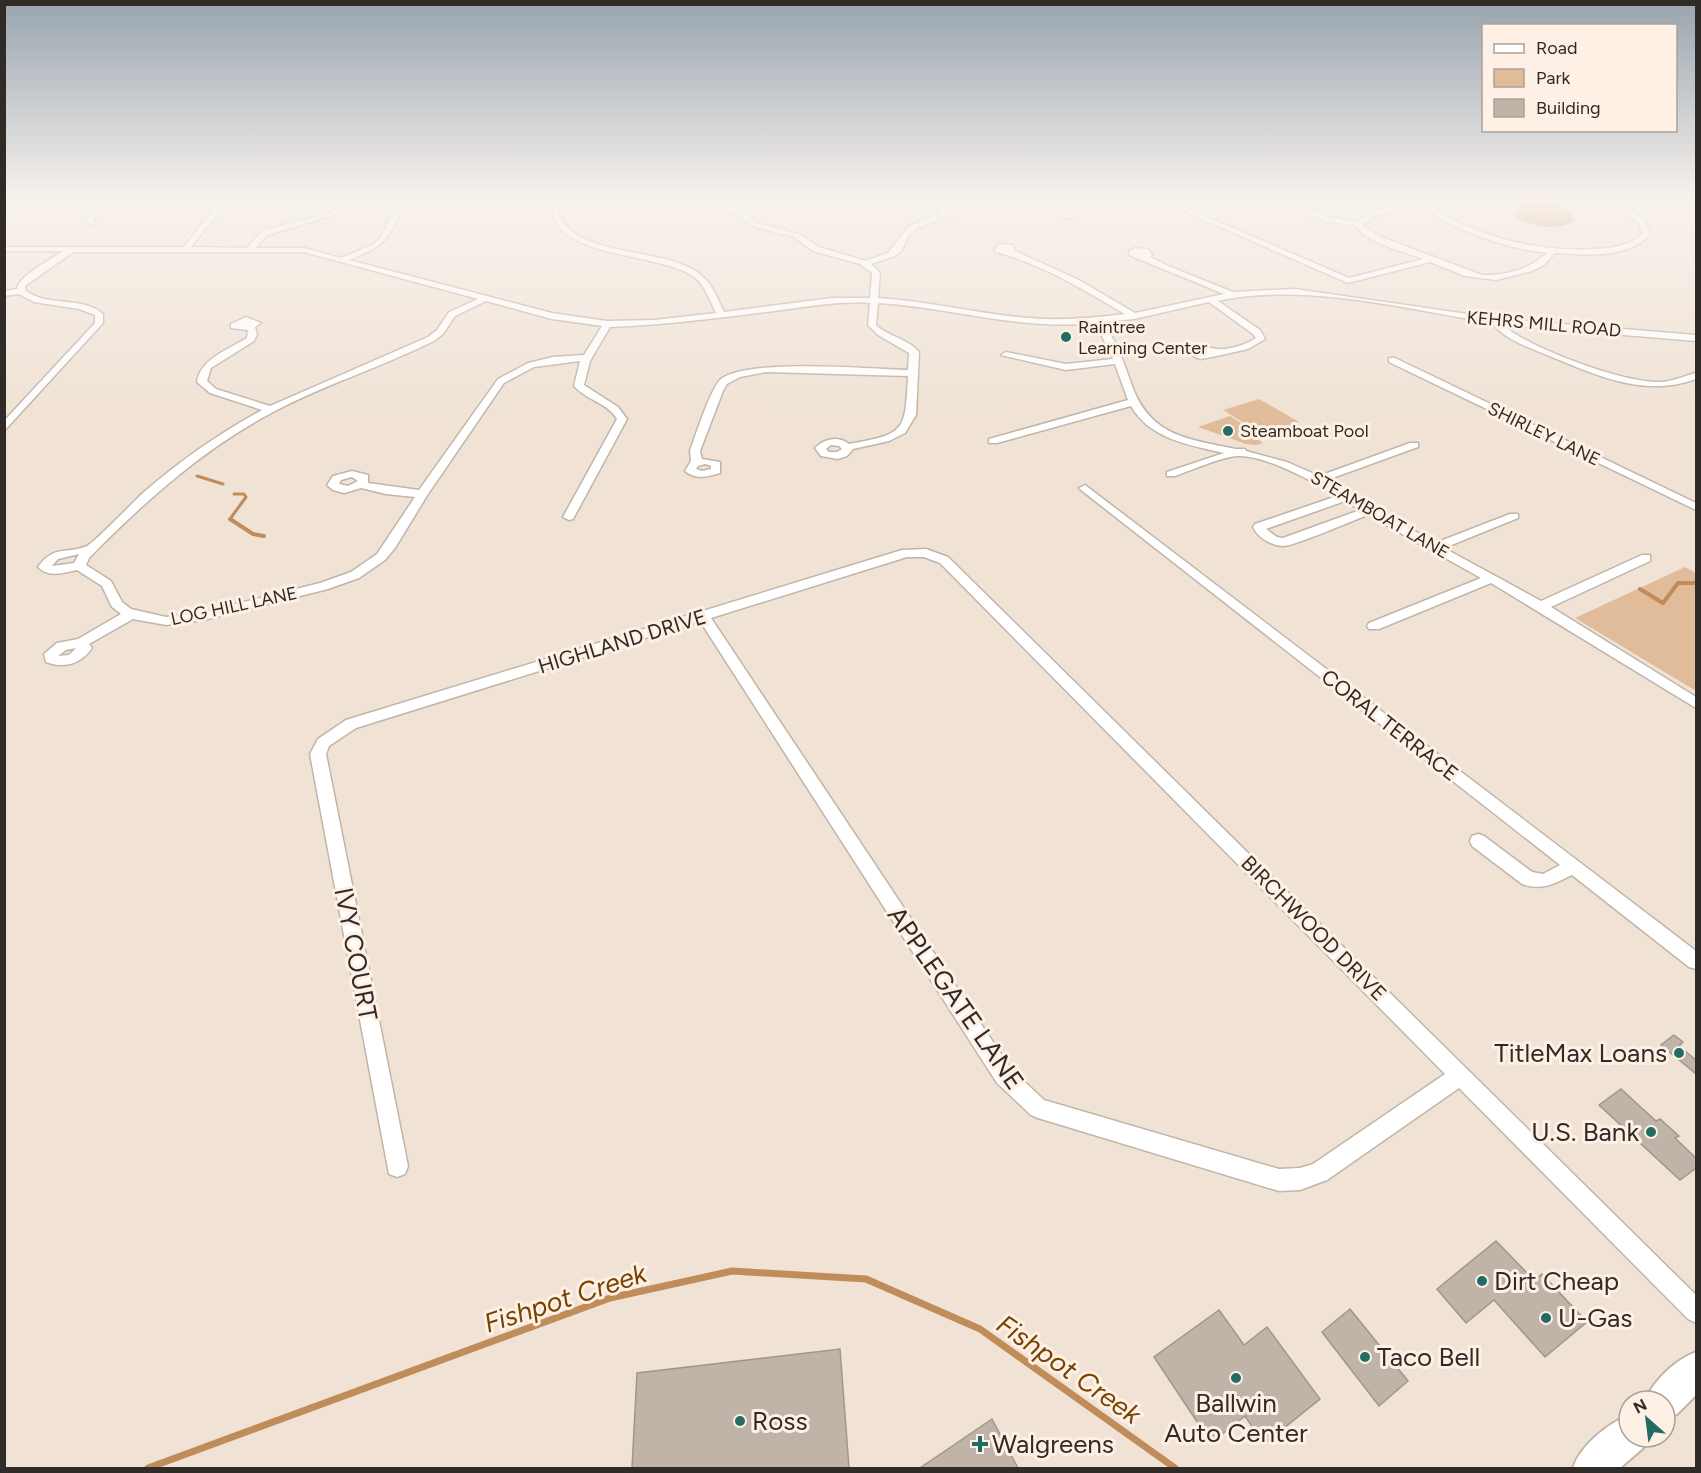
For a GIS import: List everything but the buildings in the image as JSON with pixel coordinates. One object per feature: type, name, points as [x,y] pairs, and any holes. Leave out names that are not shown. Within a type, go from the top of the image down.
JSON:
[{"type":"highway","points":[[1676,1389],[1696,1370]]},
{"type":"highway","points":[[1592,1468],[1617,1445]]},
{"type":"street","points":[[21,291],[21,285],[42,269]]},
{"type":"street","name":"KEHRS MILL ROAD","points":[[379,269],[552,316],[608,324],[654,323],[832,301],[873,300],[917,303],[1028,321],[1096,321],[1232,295],[1295,291],[1495,321],[1696,338]]},
{"type":"street","points":[[685,269],[698,275],[721,315]]},
{"type":"street","points":[[848,447],[886,439],[905,428],[911,415],[912,350],[878,332],[872,325],[876,273],[870,269]]},
{"type":"street","points":[[1048,269],[1134,315]]},
{"type":"street","points":[[1166,269],[1212,285],[1232,295]]},
{"type":"street","points":[[1320,269],[1348,281],[1396,269]]},
{"type":"street","points":[[1453,269],[1470,275],[1495,278],[1529,269]]},
{"type":"street","points":[[1470,275],[1470,278],[1486,284],[1496,281],[1495,278]]},
{"type":"street","points":[[1344,297],[1348,281]]},
{"type":"street","points":[[4,294],[21,291],[27,296],[38,299],[88,306],[99,314],[99,323],[4,428]]},
{"type":"street","points":[[92,548],[54,556],[44,567],[53,571],[79,566],[92,548],[167,477],[211,445],[270,409],[424,343],[440,332],[454,313],[486,298]]},
{"type":"street","points":[[1210,299],[1257,332],[1261,339],[1257,343],[1212,352]]},
{"type":"street","name":"STEAMBOAT LANE","points":[[1096,321],[1110,337],[1133,402],[1144,418],[1166,432],[1293,467],[1368,511],[1492,578],[1696,703]]},
{"type":"street","points":[[1495,321],[1507,334],[1607,376],[1640,383],[1666,384],[1683,382],[1696,376]]},
{"type":"street","points":[[569,517],[622,419],[614,408],[585,393],[579,386],[579,379],[587,358],[608,324]]},
{"type":"street","points":[[251,327],[253,334],[251,339],[208,366],[203,373],[202,382],[213,391],[270,409]]},
{"type":"street","points":[[1006,355],[1065,367],[1120,361]]},
{"type":"street","name":"LOG HILL LANE","points":[[131,614],[166,621],[183,620],[324,586],[355,575],[381,557],[391,545],[422,494],[501,381],[509,374],[547,361],[587,358]]},
{"type":"street","name":"SHIRLEY LANE","points":[[1392,360],[1696,507]]},
{"type":"street","points":[[697,462],[695,451],[718,391],[723,382],[737,375],[766,369],[913,373]]},
{"type":"street","points":[[993,441],[1133,402]]},
{"type":"street","points":[[4,408],[24,406]]},
{"type":"street","points":[[1317,480],[1414,445]]},
{"type":"street","points":[[1171,474],[1241,452]]},
{"type":"street","points":[[360,485],[386,491],[422,494]]},
{"type":"street","name":"CORAL TERRACE","points":[[1085,488],[1696,961]]},
{"type":"street","points":[[1345,497],[1259,527],[1260,530],[1273,540],[1284,542],[1368,511]]},
{"type":"street","points":[[1435,547],[1514,516]]},
{"type":"street","name":"HIGHLAND DRIVE","points":[[324,742],[351,724],[906,553],[926,553]]},
{"type":"street","name":"BIRCHWOOD DRIVE","points":[[926,553],[944,560],[1696,1311]]},
{"type":"street","points":[[1540,607],[1646,558]]},
{"type":"street","points":[[79,566],[107,584],[117,604],[131,614],[81,644]]},
{"type":"street","points":[[1374,626],[1492,578]]},
{"type":"street","name":"APPLEGATE LANE","points":[[702,616],[1004,1076],[1038,1108],[1279,1180],[1300,1179],[1319,1172],[1461,1075]]},
{"type":"street","name":"IVY COURT","points":[[324,742],[318,754],[397,1166]]},
{"type":"street","points":[[1478,841],[1528,879],[1545,881],[1574,866]]},
{"type":"green space","points":[[1259,399],[1299,422],[1262,434],[1223,410]]},
{"type":"green space","name":"Steamboat Pool","points":[[1230,416],[1243,424],[1239,426],[1263,443],[1246,444],[1198,427]]},
{"type":"green space","points":[[1685,567],[1696,573],[1696,691],[1575,618]]},
{"type":"waterway","points":[[197,476],[223,484]]},
{"type":"waterway","points":[[230,519],[246,497],[244,494],[234,494]]},
{"type":"waterway","points":[[230,519],[253,534],[264,536]]},
{"type":"waterway","points":[[1640,589],[1663,603],[1678,583],[1696,583]]},
{"type":"waterway","name":"Fishpot Creek","points":[[148,1468],[610,1298],[732,1271],[866,1279],[980,1329],[1175,1468]]},
{"type":"place","name":"Raintree Learning Center","points":[[1066,337]]},
{"type":"place","name":"Steamboat Pool","points":[[1228,431]]},
{"type":"place","name":"TitleMax Loans","points":[[1679,1053]]},
{"type":"place","name":"U.S. Bank","points":[[1651,1132]]},
{"type":"place","name":"Dirt Cheap","points":[[1482,1281]]},
{"type":"place","name":"U-Gas","points":[[1546,1318]]},
{"type":"place","name":"Taco Bell","points":[[1365,1357]]},
{"type":"place","name":"Ballwin Auto Center","points":[[1236,1378]]},
{"type":"place","name":"Ross","points":[[740,1421]]},
{"type":"place","name":"Walgreens","points":[[980,1444]]}]
